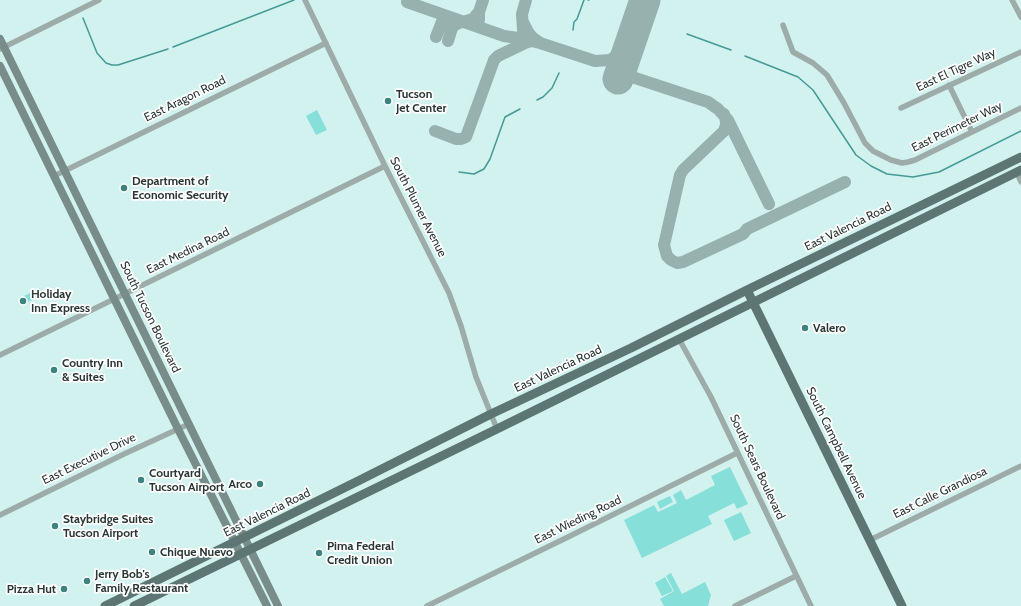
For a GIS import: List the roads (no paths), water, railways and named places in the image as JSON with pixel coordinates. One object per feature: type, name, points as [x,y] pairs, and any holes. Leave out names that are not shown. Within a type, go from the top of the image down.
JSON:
[{"type":"main road","name":"South Tucson Boulevard","points":[[0,39],[2,48],[125,293],[278,606]]},
{"type":"main road","name":"South Tucson Boulevard","points":[[0,66],[178,430],[267,606]]},
{"type":"main road","name":"East Valencia Road","points":[[108,605],[491,414],[631,348],[870,229],[1021,157]]},
{"type":"main road","name":"East Valencia Road","points":[[134,606],[1019,172]]},
{"type":"main road","points":[[870,229],[876,242]]},
{"type":"main road","name":"South Campbell Avenue","points":[[747,290],[902,606]]},
{"type":"main road","points":[[358,481],[364,494]]},
{"type":"street","points":[[2,48],[99,0]]},
{"type":"street","name":"South Plumer Avenue","points":[[305,0],[449,294],[461,326],[476,378],[497,429]]},
{"type":"street","points":[[1012,0],[1021,17]]},
{"type":"street","name":"East Perimeter Way","points":[[783,24],[792,52],[813,63],[826,75],[844,103],[865,143],[880,156],[891,160],[902,163],[908,162],[1021,108]]},
{"type":"street","name":"East Aragon Road","points":[[54,176],[326,43]]},
{"type":"street","name":"East El Tigre Way","points":[[901,108],[1021,52]]},
{"type":"street","points":[[949,85],[972,132]]},
{"type":"street","name":"East Medina Road","points":[[0,355],[385,166]]},
{"type":"street","points":[[1019,172],[1021,182]]},
{"type":"street","name":"South Sears Boulevard","points":[[679,338],[711,397],[811,606]]},
{"type":"street","name":"East Executive Drive","points":[[0,515],[189,424]]},
{"type":"street","name":"East Wieding Road","points":[[428,606],[737,452]]},
{"type":"street","name":"East Calle Grandiosa","points":[[870,540],[1021,466]]},
{"type":"street","points":[[735,606],[796,576]]},
{"type":"waterway","points":[[173,47],[294,0]]},
{"type":"waterway","points":[[573,30],[574,22],[577,19],[584,0]]},
{"type":"waterway","points":[[83,18],[97,53],[106,63],[118,65],[168,49]]},
{"type":"waterway","points":[[687,34],[731,50]]},
{"type":"waterway","points":[[745,56],[798,77],[813,90],[856,155],[871,166],[887,174],[913,177],[939,172],[1021,131]]},
{"type":"waterway","points":[[537,100],[543,97],[552,88],[559,73]]},
{"type":"waterway","points":[[459,172],[474,174],[484,169],[490,159],[505,117],[520,109]]},
{"type":"place","name":"Tucson Jet Center","points":[[388,101]]},
{"type":"place","name":"Department of Economic Security","points":[[124,188]]},
{"type":"place","name":"Holiday Inn Express","points":[[23,301]]},
{"type":"place","name":"Valero","points":[[805,328]]},
{"type":"place","name":"Country Inn & Suites","points":[[54,370]]},
{"type":"place","name":"Courtyard Tucson Airport","points":[[141,480]]},
{"type":"place","name":"Arco","points":[[260,484]]},
{"type":"place","name":"Staybridge Suites Tucson Airport","points":[[55,526]]},
{"type":"place","name":"Chique Nuevo","points":[[152,552]]},
{"type":"place","name":"Pima Federal Credit Union","points":[[319,553]]},
{"type":"place","name":"Jerry Bob's Family Restaurant","points":[[87,581]]},
{"type":"place","name":"Pizza Hut","points":[[64,589]]}]
